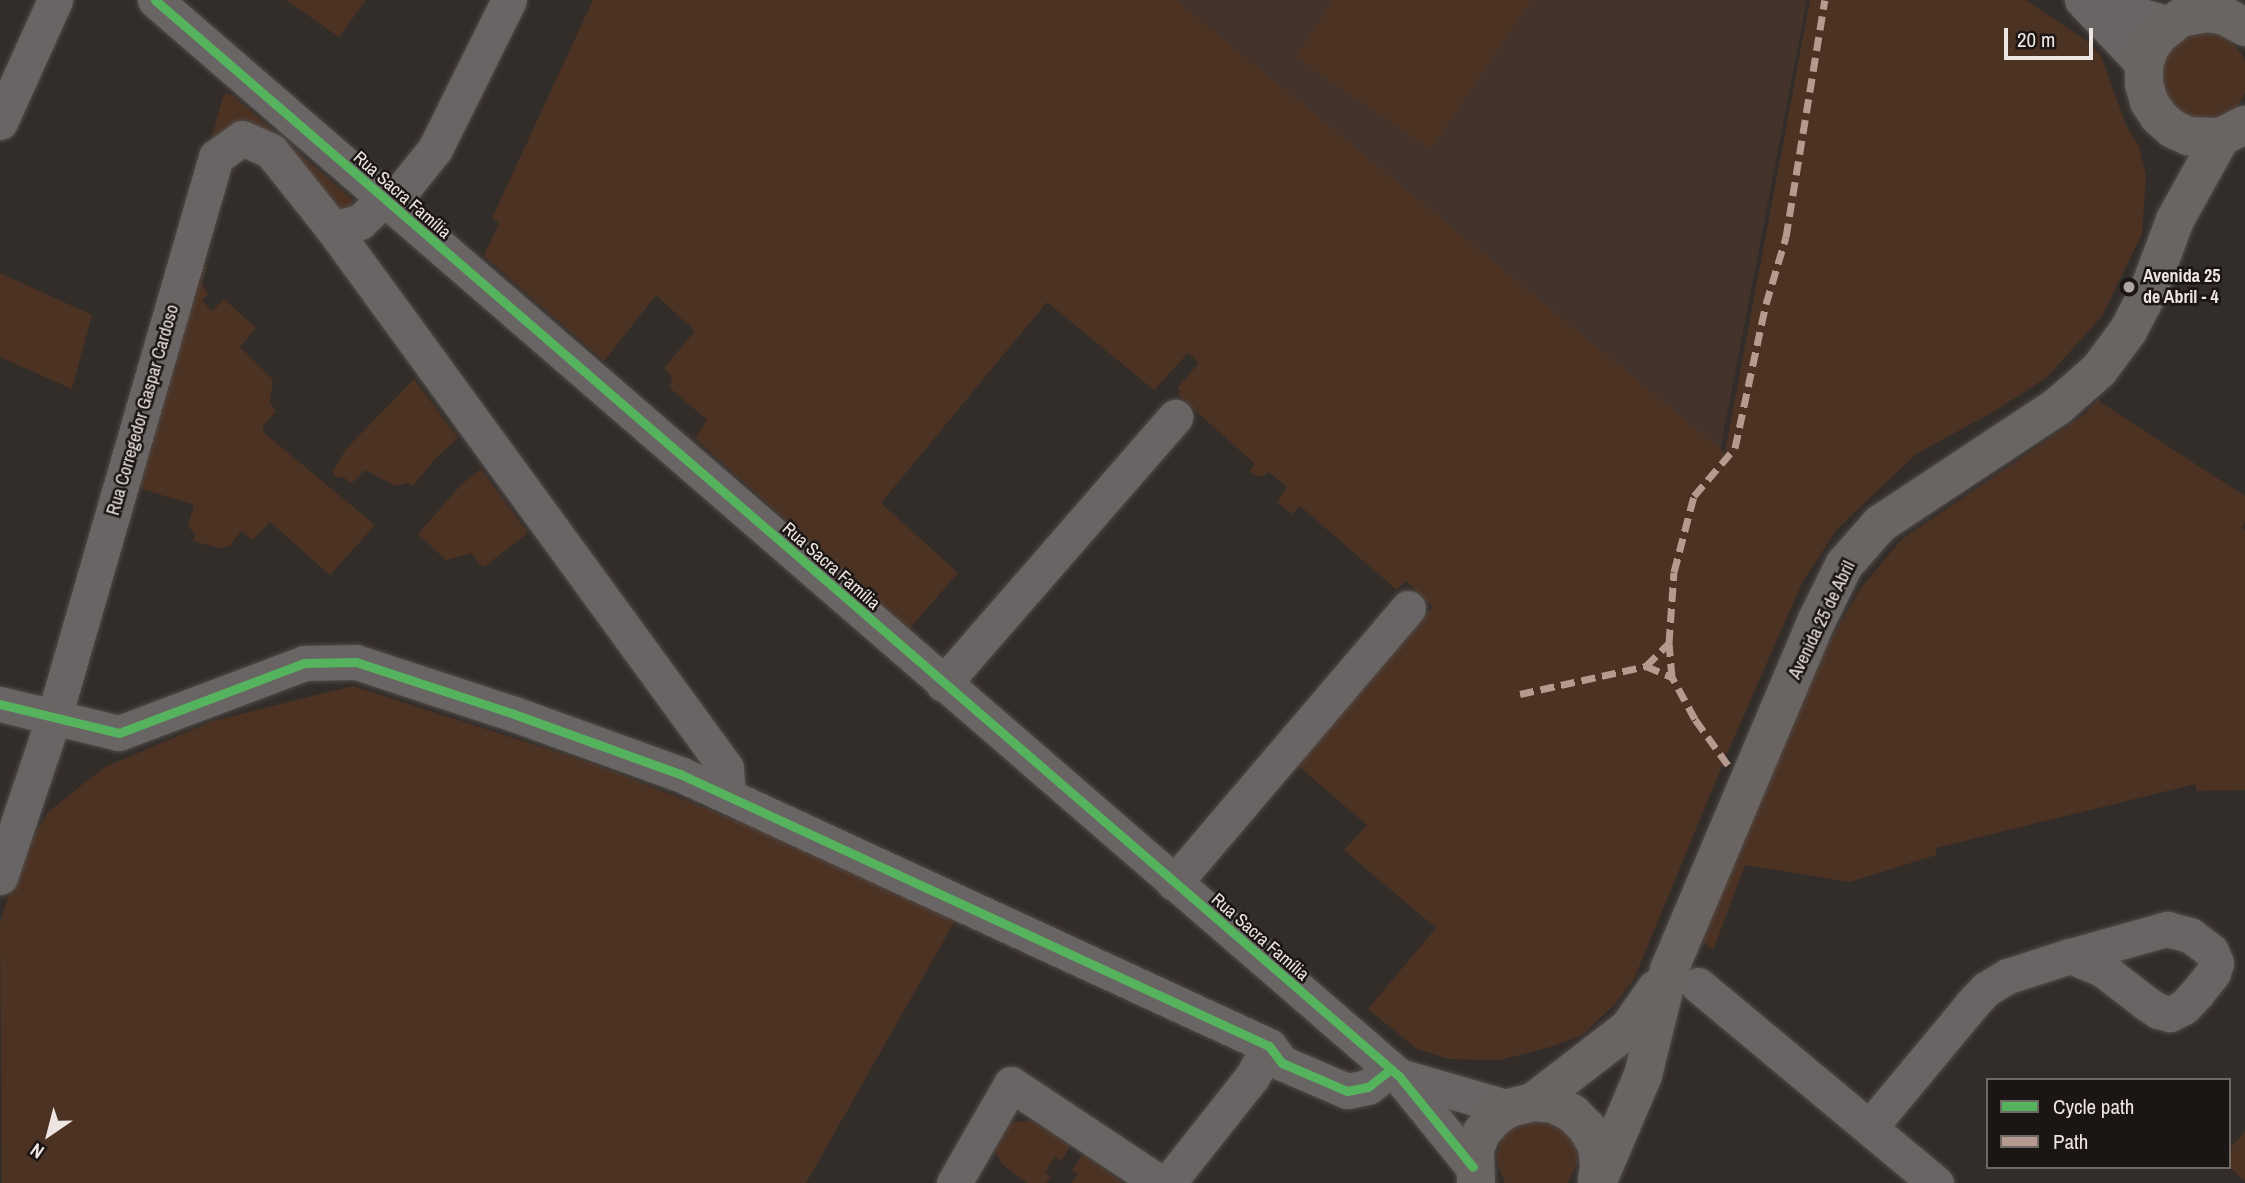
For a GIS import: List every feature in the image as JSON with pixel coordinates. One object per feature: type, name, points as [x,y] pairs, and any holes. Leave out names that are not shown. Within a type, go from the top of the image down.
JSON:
[{"type":"main road","points":[[2173,129],[2159,117],[2149,102],[2144,83],[2144,65],[2149,49],[2188,13],[2241,17]]},
{"type":"main road","name":"Avenida 25 de Abril","points":[[2175,220],[2173,129],[2196,138],[2238,130]]},
{"type":"main road","name":"Avenida 25 de Abril","points":[[1597,1183],[1684,978],[1816,622],[1844,565],[1880,524],[2058,406],[2099,370],[2129,331],[2147,295],[2175,220],[2238,130]]},
{"type":"main road","name":"Avenida 25 de Abril","points":[[1475,1175],[1475,1149],[1482,1132],[1494,1118],[1521,1105],[1629,1028],[1684,978]]},
{"type":"main road","name":"Avenida 25 de Abril","points":[[1521,1105],[1554,1104],[1572,1114],[1587,1128],[1597,1146],[1597,1183]]},
{"type":"street","points":[[0,122],[55,0]]},
{"type":"street","name":"Rua Sacra Família","points":[[155,0],[1394,1073],[1475,1175]]},
{"type":"street","points":[[509,0],[435,149],[387,202],[360,222],[332,229],[726,768],[728,796]]},
{"type":"street","points":[[2083,0],[2188,13]]},
{"type":"street","points":[[2083,0],[2144,65]]},
{"type":"street","name":"Rua Corregedor Gaspar Cardoso","points":[[0,877],[54,717],[216,157],[242,138],[271,151],[332,229]]},
{"type":"street","points":[[943,684],[1175,417]]},
{"type":"street","points":[[1174,883],[1408,608]]},
{"type":"street","points":[[0,704],[119,733],[304,663],[356,662],[514,714],[680,774],[1269,1046],[1282,1063],[1347,1091],[1368,1087],[1394,1073]]},
{"type":"street","points":[[1870,1127],[1986,989],[2008,976],[2070,956]]},
{"type":"street","points":[[1684,978],[1936,1183]]},
{"type":"street","points":[[1269,1046],[1284,1044],[1328,1062],[1339,1058],[1355,1039]]},
{"type":"street","points":[[1168,1183],[1252,1077],[1269,1046]]},
{"type":"street","name":"Rua Sacra Família","points":[[1394,1073],[1521,1105]]},
{"type":"street","points":[[965,1179],[1011,1084],[1160,1183]]},
{"type":"shaded area","points":[[286,0],[366,0],[339,37]]},
{"type":"shaded area","points":[[593,0],[1176,0],[1725,453],[1810,0],[2026,0],[2088,42],[2101,56],[2126,125],[2139,146],[2146,176],[2142,234],[2102,316],[2047,377],[1995,411],[1916,454],[1836,530],[1802,583],[1729,749],[1634,979],[1614,1005],[1581,1036],[1550,1047],[1500,1060],[1449,1059],[1417,1049],[1368,1009],[1436,928],[1344,850],[1367,825],[1296,764],[1433,607],[1406,581],[1397,590],[1300,506],[1292,514],[1277,502],[1287,487],[1269,472],[1262,477],[1249,472],[1255,464],[1178,395],[1181,391],[1177,388],[1199,363],[1188,353],[1154,390],[1047,302],[881,503],[958,573],[908,630],[695,438],[707,420],[670,388],[672,377],[664,368],[695,331],[656,295],[604,361],[484,256],[499,223],[492,218]]},
{"type":"shaded area","points":[[1176,0],[1807,0],[1720,451]]},
{"type":"shaded area","points":[[1334,0],[1532,0],[1430,149],[1296,57]]},
{"type":"shaded area","points":[[2204,33],[2221,36],[2235,46],[2245,60],[2245,94],[2235,108],[2221,118],[2204,121],[2187,118],[2173,108],[2163,94],[2160,77],[2163,60],[2173,46],[2187,36]]},
{"type":"shaded area","points":[[224,93],[232,95],[353,200],[347,216],[315,189],[211,140]]},
{"type":"shaded area","points":[[207,266],[201,283],[208,294],[202,301],[212,311],[224,299],[256,328],[240,347],[273,380],[270,402],[276,411],[263,427],[263,432],[375,525],[330,575],[270,522],[253,540],[241,531],[230,546],[219,548],[194,541],[195,534],[188,526],[194,505],[136,487],[196,270]]},
{"type":"shaded area","points":[[0,273],[92,315],[72,389],[0,357]]},
{"type":"shaded area","points":[[414,379],[458,438],[435,459],[413,486],[407,483],[396,486],[365,470],[352,483],[343,477],[336,478],[333,471],[346,449]]},
{"type":"shaded area","points":[[2097,400],[2245,496],[2245,522],[2242,528],[2245,530],[2245,790],[2197,791],[2195,784],[1936,848],[1936,855],[1850,882],[1745,865],[1713,950],[1702,942],[1807,681],[1860,589],[1901,540],[2085,414]]},
{"type":"shaded area","points":[[481,469],[528,533],[485,566],[481,566],[472,553],[446,560],[418,534],[460,486]]},
{"type":"shaded area","points":[[353,686],[594,764],[823,855],[956,919],[806,1183],[2,1183],[0,923],[20,859],[48,812],[105,767],[213,721]]},
{"type":"shaded area","points":[[1549,1119],[1570,1134],[1576,1147],[1578,1161],[1568,1183],[1505,1183],[1496,1159],[1503,1134],[1512,1125]]},
{"type":"shaded area","points":[[1035,1122],[1071,1145],[1061,1161],[1055,1157],[1045,1172],[1051,1176],[1046,1183],[1027,1183],[1002,1164],[995,1151],[996,1143],[1009,1124]]},
{"type":"shaded area","points":[[2245,1131],[2245,1181],[2231,1169],[2231,1148]]},
{"type":"shaded area","points":[[1083,1154],[1122,1183],[1072,1183],[1078,1174],[1072,1170]]},
{"type":"marked path","points":[[1728,765],[1695,719],[1672,677],[1669,643],[1674,572],[1694,496],[1735,448],[1766,304],[1786,237],[1825,0]]},
{"type":"marked path","points":[[1520,694],[1646,666],[1669,643]]},
{"type":"marked path","points":[[1646,666],[1672,677]]},
{"type":"cycle path","points":[[155,0],[1399,1076],[1473,1167]]},
{"type":"cycle path","points":[[0,704],[119,733],[304,663],[356,662],[514,714],[680,774],[1269,1046],[1282,1063],[1347,1091],[1368,1087],[1390,1070]]},
{"type":"place","name":"Avenida 25 de Abril - 4","points":[[2129,287]]}]
